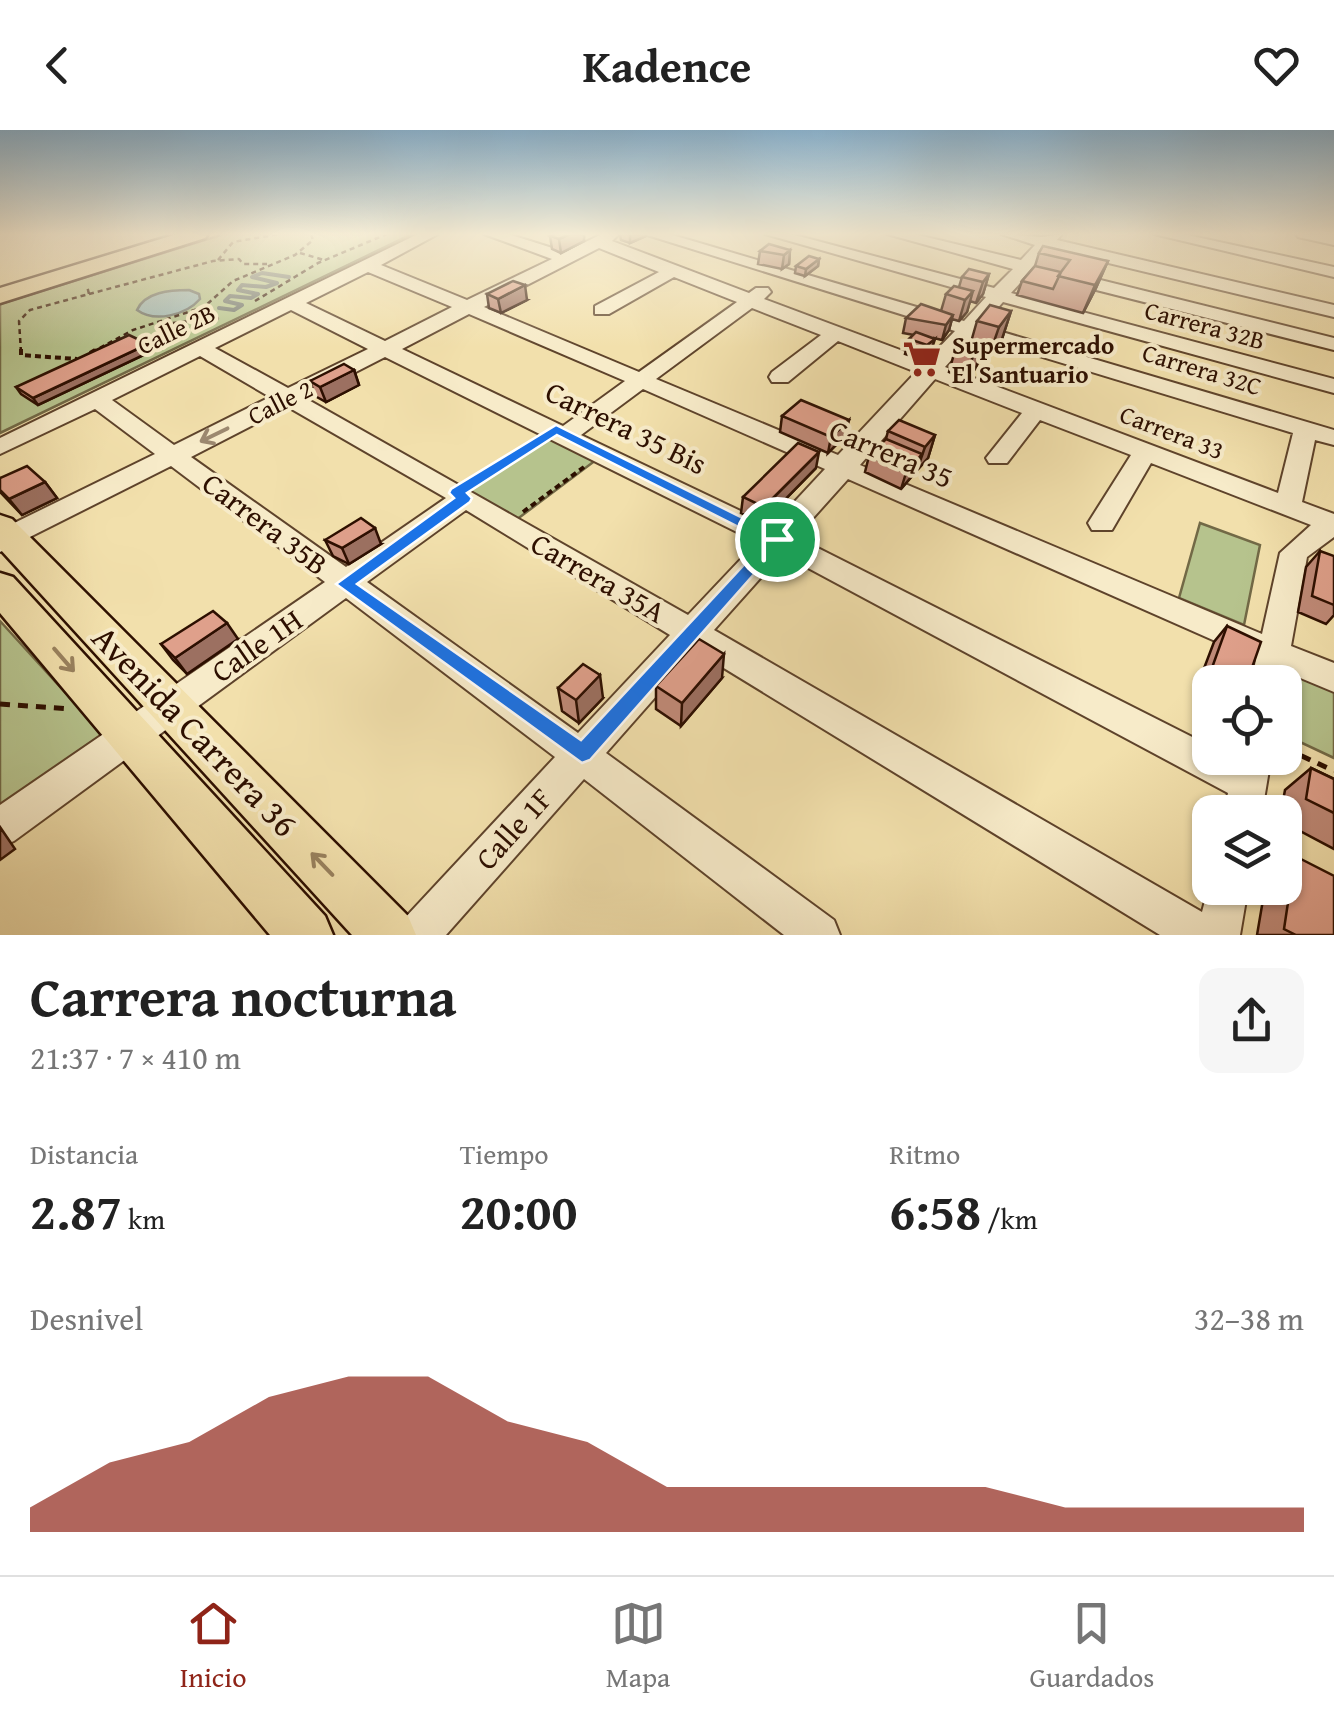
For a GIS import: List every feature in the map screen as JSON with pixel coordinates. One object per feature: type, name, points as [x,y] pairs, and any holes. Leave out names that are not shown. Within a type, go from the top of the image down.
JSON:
[{"type":"main road","points":[[0,287],[50,272]]},
{"type":"main road","points":[[0,296],[78,272]]},
{"type":"main road","name":"Avenida Carrera 36","points":[[3,535],[389,935]]},
{"type":"main road","name":"Avenida Carrera 36","points":[[0,587],[306,935]]},
{"type":"street","name":"Calle 2B","points":[[0,446],[354,272]]},
{"type":"street","name":"Carrera 35","points":[[383,272],[643,378],[1265,665]]},
{"type":"street","name":"Calle 2","points":[[3,535],[173,455],[540,272]]},
{"type":"street","points":[[602,310],[672,272]]},
{"type":"street","name":"Carrera 33","points":[[679,272],[1334,525]]},
{"type":"street","name":"Carrera 32C","points":[[778,272],[1334,438]]},
{"type":"street","points":[[561,432],[789,272]]},
{"type":"street","name":"Carrera 32B","points":[[913,272],[1334,386]]},
{"type":"street","name":"Calle 1F","points":[[418,935],[1021,272]]},
{"type":"street","points":[[1044,272],[1334,344]]},
{"type":"street","points":[[1181,272],[1334,311]]},
{"type":"street","points":[[1116,371],[1154,298]]},
{"type":"street","name":"Carrera 35 Bis","points":[[291,303],[604,452],[1248,784]]},
{"type":"street","points":[[780,377],[836,333]]},
{"type":"street","name":"Carrera 35A","points":[[200,348],[460,496],[1200,935]]},
{"type":"street","name":"Carrera 35B","points":[[96,399],[344,584],[582,754],[819,935]]},
{"type":"street","points":[[998,458],[1036,410]]},
{"type":"street","points":[[1288,505],[1306,429]]},
{"type":"street","points":[[1102,523],[1145,452]]},
{"type":"street","name":"Calle 1H","points":[[0,828],[344,584],[460,496]]},
{"type":"street","points":[[1272,665],[1314,535],[1334,525]]},
{"type":"street","name":"Carrera 35","points":[[1302,673],[1334,678]]},
{"type":"street","points":[[1219,935],[1225,905]]},
{"type":"path","points":[[87,364],[21,355],[23,316],[41,306],[69,302],[176,272]]},
{"type":"path","points":[[78,360],[148,325],[204,307],[234,281],[257,272]]},
{"type":"path","points":[[252,302],[306,272]]},
{"type":"path","points":[[84,277],[89,294]]},
{"type":"path","points":[[148,325],[226,316]]},
{"type":"path","points":[[460,496],[561,432]]},
{"type":"path","points":[[507,524],[604,452]]},
{"type":"path","points":[[0,704],[77,709]]},
{"type":"path","points":[[1302,756],[1334,771]]},
{"type":"green space","points":[[104,272],[334,272],[0,433],[0,304]]},
{"type":"green space","points":[[543,433],[596,460],[516,520],[462,488]]},
{"type":"green space","points":[[1200,523],[1260,545],[1244,625],[1179,598]]},
{"type":"green space","points":[[0,621],[103,734],[0,806]]},
{"type":"green space","points":[[1302,675],[1334,689],[1334,758],[1302,743]]},
{"type":"water","points":[[189,290],[199,294],[200,299],[179,313],[152,316],[137,310],[152,296]]},
{"type":"building","points":[[967,272],[989,274],[983,282],[962,277]]},
{"type":"building","points":[[1030,272],[1061,272],[1053,289],[1022,281]]},
{"type":"building","points":[[1061,272],[1102,272],[1095,285],[1058,276]]},
{"type":"building","points":[[513,281],[525,285],[498,299],[487,294]]},
{"type":"building","points":[[954,286],[973,291],[965,300],[946,294]]},
{"type":"building","points":[[921,304],[953,315],[946,325],[906,318]]},
{"type":"building","points":[[990,305],[1011,311],[999,327],[977,321]]},
{"type":"building","points":[[916,332],[935,339],[927,345],[909,339]]},
{"type":"building","points":[[129,335],[148,344],[33,398],[16,387]]},
{"type":"building","points":[[966,340],[983,346],[973,356],[955,350]]},
{"type":"building","points":[[344,364],[354,370],[320,387],[310,381]]},
{"type":"building","points":[[801,400],[849,420],[831,437],[782,416]]},
{"type":"building","points":[[899,420],[935,435],[925,447],[888,431]]},
{"type":"building","points":[[886,439],[922,454],[906,473],[869,456]]},
{"type":"building","points":[[798,443],[819,452],[764,507],[743,497]]},
{"type":"building","points":[[27,466],[45,482],[9,499],[0,490],[0,478]]},
{"type":"building","points":[[361,518],[375,528],[342,548],[325,540]]},
{"type":"building","points":[[1320,551],[1334,556],[1334,605],[1312,596]]},
{"type":"building","points":[[213,611],[227,623],[175,658],[161,644]]},
{"type":"building","points":[[1227,626],[1261,642],[1253,665],[1213,665]]},
{"type":"building","points":[[699,639],[724,654],[682,703],[656,686]]},
{"type":"building","points":[[583,664],[600,675],[576,700],[558,688]]},
{"type":"building","points":[[1311,768],[1334,779],[1334,813],[1306,799]]},
{"type":"building","points":[[1302,860],[1334,876],[1334,935],[1296,935],[1284,929],[1288,905],[1302,905]]},
{"type":"waterway","points":[[219,308],[234,310],[242,305],[225,301],[230,296],[251,298],[258,294],[238,290],[242,285],[266,287],[277,283],[252,277],[262,273],[289,277]]},
{"type":"place","name":"Supermercado El Santuario","points":[[922,359]]},
{"type":"route","points":[[556,429],[777,539],[582,754],[344,584],[464,498],[456,493],[556,429]]}]
